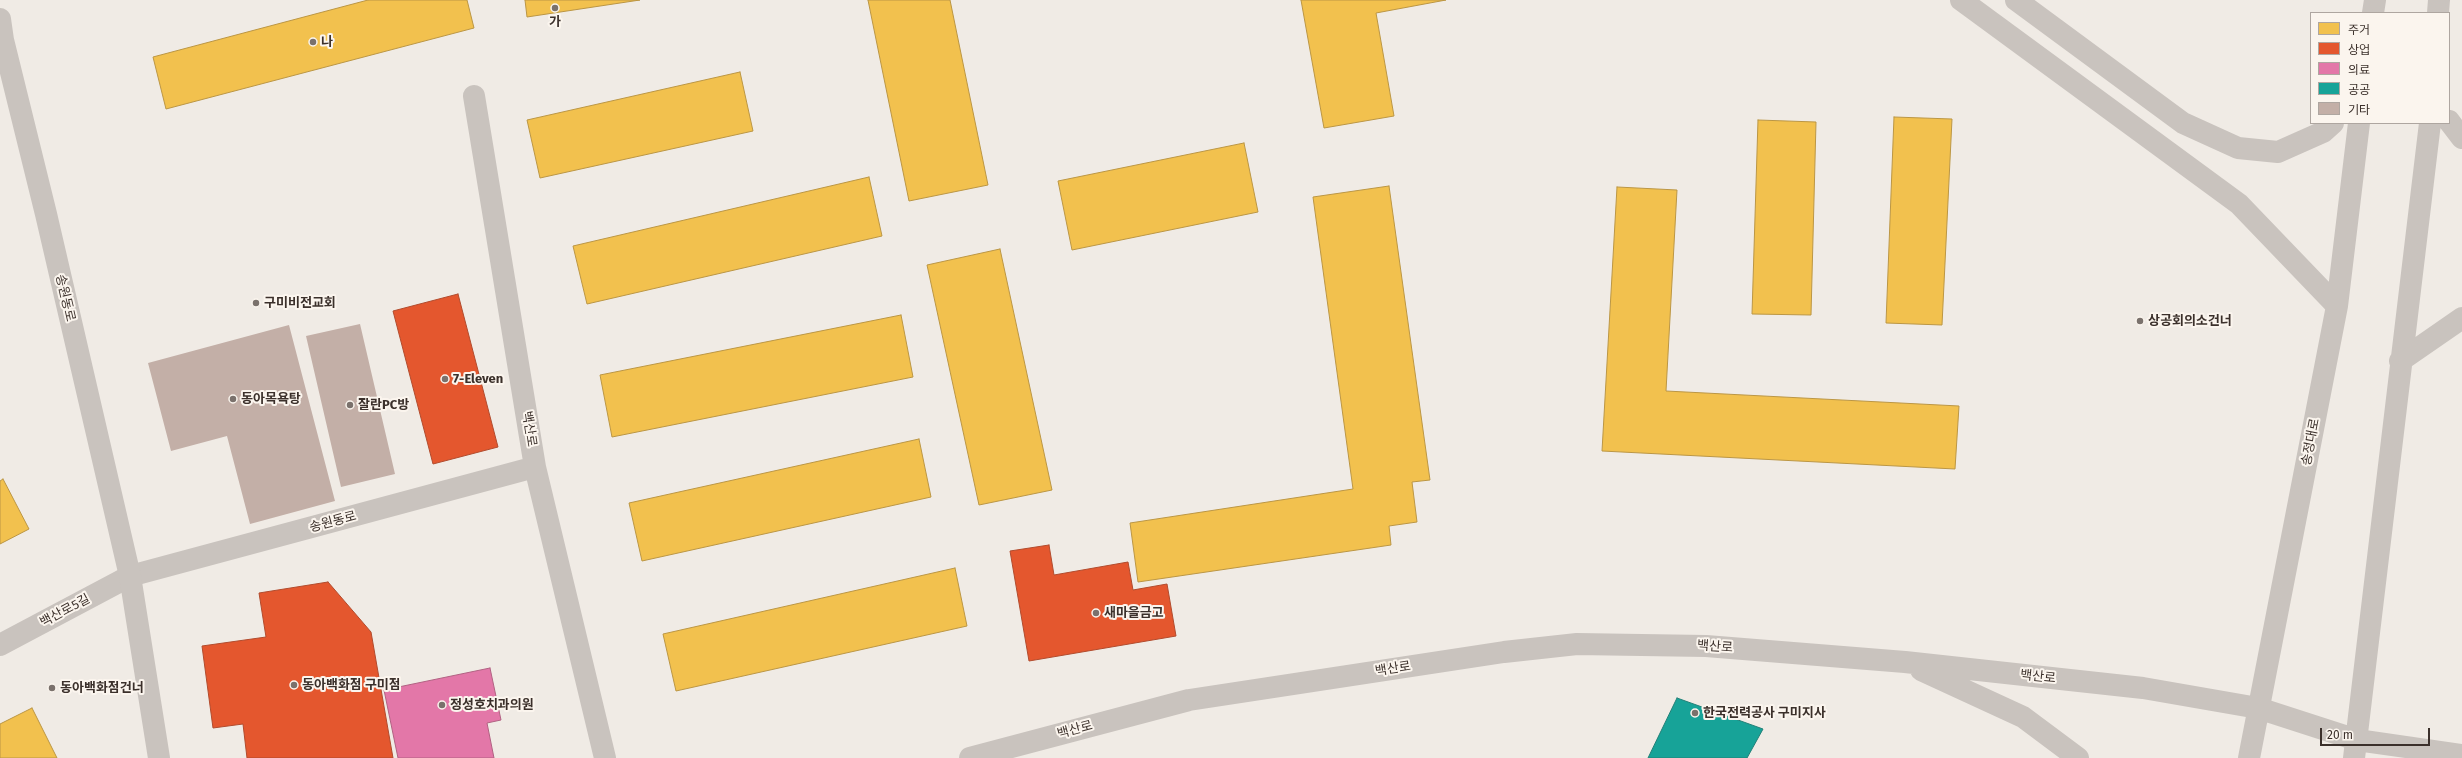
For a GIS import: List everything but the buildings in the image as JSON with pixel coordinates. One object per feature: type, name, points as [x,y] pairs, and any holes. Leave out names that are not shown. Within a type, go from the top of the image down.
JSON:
[{"type":"street","points":[[1961,0],[2239,204],[2337,306]]},
{"type":"street","points":[[2016,0],[2183,123],[2238,148],[2278,152],[2323,132],[2332,124]]},
{"type":"street","points":[[2373,12],[2374,0]]},
{"type":"street","points":[[2438,12],[2439,0]]},
{"type":"street","name":"송원동로","points":[[0,20],[3,40],[46,214],[130,576],[159,758]]},
{"type":"street","name":"백산로","points":[[474,96],[535,467],[604,758]]},
{"type":"street","points":[[2450,122],[2462,138]]},
{"type":"street","name":"송정대로","points":[[2249,758],[2337,306],[2359,124]]},
{"type":"street","points":[[2355,749],[2400,360],[2430,124]]},
{"type":"street","points":[[2400,360],[2462,318]]},
{"type":"street","name":"송원동로","points":[[130,576],[535,467]]},
{"type":"street","name":"백산로5길","points":[[0,645],[130,576]]},
{"type":"street","name":"백산로","points":[[970,758],[1189,700],[1504,652],[1577,644],[1706,646],[1906,662],[2143,688],[2258,708],[2355,749],[2462,755]]},
{"type":"street","points":[[1906,662],[2023,717],[2078,758]]},
{"type":"place","name":"가","points":[[555,8]]},
{"type":"place","name":"나","points":[[313,42]]},
{"type":"place","name":"구미비전교회","points":[[256,303]]},
{"type":"place","name":"상공회의소건너","points":[[2140,321]]},
{"type":"place","name":"7-Eleven","points":[[445,379]]},
{"type":"place","name":"동아목욕탕","points":[[233,399]]},
{"type":"place","name":"잘란PC방","points":[[350,405]]},
{"type":"place","name":"새마을금고","points":[[1096,613]]},
{"type":"place","name":"동아백화점 구미점","points":[[294,685]]},
{"type":"place","name":"동아백화점건너","points":[[52,688]]},
{"type":"place","name":"정성호치과의원","points":[[442,705]]},
{"type":"place","name":"한국전력공사 구미지사","points":[[1695,713]]}]
